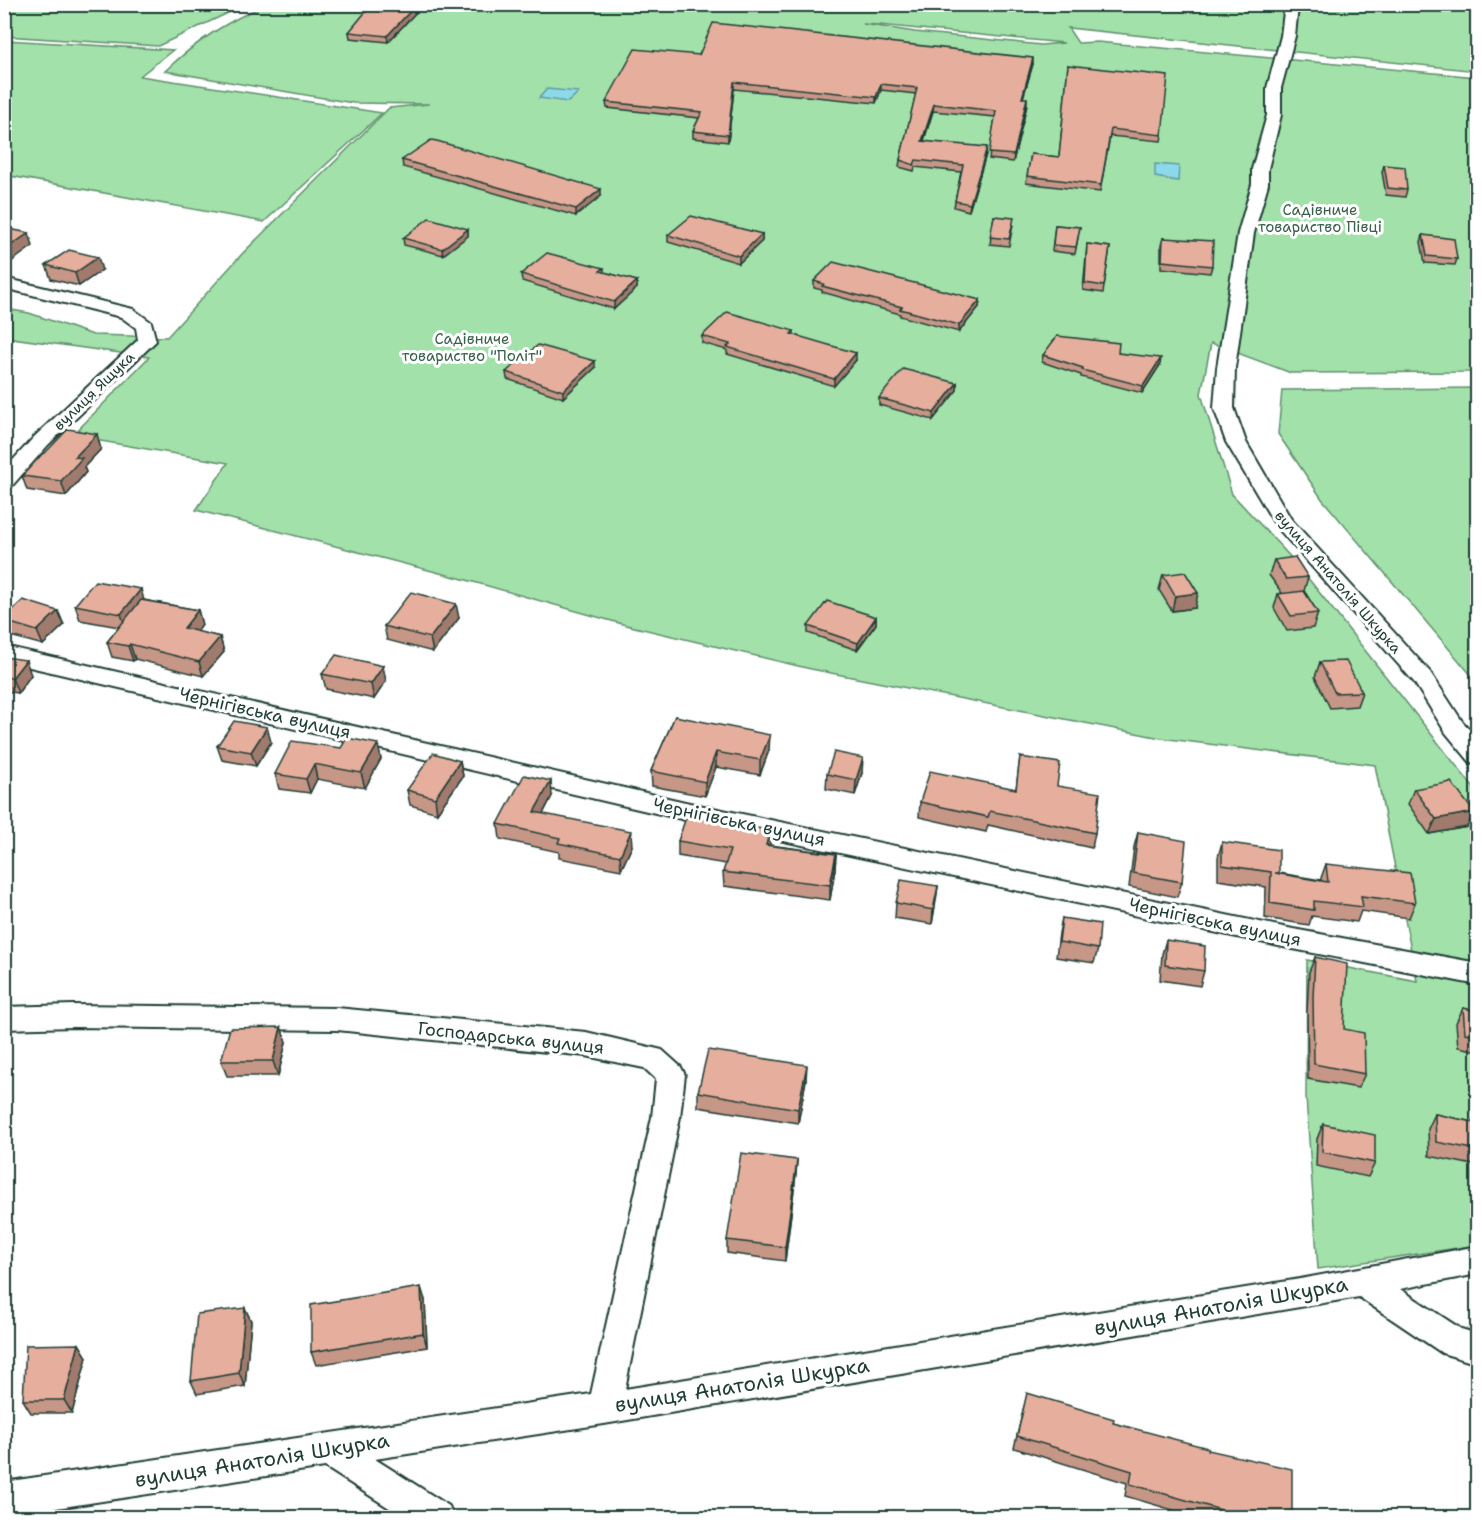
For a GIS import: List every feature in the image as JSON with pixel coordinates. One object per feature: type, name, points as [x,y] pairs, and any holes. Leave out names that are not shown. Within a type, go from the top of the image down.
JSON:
[{"type":"street","name":"вулиця Анатолія Шкурка","points":[[1291,6],[1288,36],[1274,88],[1274,115],[1260,169],[1260,184],[1246,233],[1226,368],[1224,408],[1236,442],[1283,522],[1422,677],[1454,727],[1478,756]]},
{"type":"street","name":"вулиця Ящука","points":[[4,283],[127,313],[145,326],[147,340],[41,441],[4,483]]},
{"type":"street","name":"Чернігівська вулиця","points":[[4,653],[694,813],[1293,939],[1478,974]]},
{"type":"street","name":"Господарська вулиця","points":[[4,1018],[73,1016],[337,1020],[586,1044],[652,1058],[671,1076],[666,1117],[604,1408]]},
{"type":"street","name":"вулиця Анатолія Шкурка","points":[[4,1499],[604,1408],[1300,1294],[1478,1260]]},
{"type":"street","points":[[1361,1281],[1454,1342],[1478,1349]]},
{"type":"street","points":[[329,1450],[437,1518]]},
{"type":"green space","points":[[4,5],[245,5],[158,46],[5,36]]},
{"type":"green space","name":"Садівниче товариство \"Політ\"","points":[[265,5],[1477,5],[1477,71],[1068,28],[1078,43],[1097,42],[1477,77],[1477,372],[1291,373],[1211,343],[1201,394],[1232,494],[1296,563],[1477,792],[1477,1245],[1318,1269],[1306,1097],[1307,960],[1417,981],[1375,765],[1161,738],[811,669],[626,625],[463,579],[196,510],[228,463],[72,436],[149,357],[5,337],[5,309],[29,313],[93,335],[167,337],[242,254],[389,108],[429,104],[353,103],[165,71],[212,34]],"holes":[[[863,24],[1064,43],[1041,45],[915,32]]]},
{"type":"green space","points":[[5,40],[173,50],[140,76],[382,113],[264,222],[5,175]]},
{"type":"green space","points":[[1478,388],[1477,682],[1322,499],[1278,434],[1282,390]]},
{"type":"water","points":[[547,89],[579,92],[568,102],[539,98]]},
{"type":"water","points":[[1155,164],[1179,166],[1178,181],[1155,177]]},
{"type":"building","points":[[372,4],[417,4],[387,36],[349,32]]},
{"type":"building","points":[[713,23],[1033,58],[1022,98],[1027,98],[1014,155],[989,153],[996,111],[934,104],[922,141],[987,147],[970,204],[955,201],[963,165],[916,160],[914,165],[900,160],[917,88],[881,84],[876,97],[734,82],[728,135],[693,131],[702,112],[606,102],[635,49],[699,55]]},
{"type":"building","points":[[1068,65],[1168,76],[1162,135],[1111,129],[1101,185],[1027,176],[1031,154],[1059,157]]},
{"type":"building","points":[[431,140],[601,189],[576,209],[402,160]]},
{"type":"building","points":[[1384,165],[1405,167],[1407,190],[1388,188]]},
{"type":"building","points":[[1472,175],[1478,175],[1478,195],[1477,195]]},
{"type":"building","points":[[691,216],[762,234],[739,256],[668,235]]},
{"type":"building","points":[[994,216],[1014,218],[1009,239],[990,237]]},
{"type":"building","points":[[429,218],[468,229],[442,249],[403,238]]},
{"type":"building","points":[[1055,225],[1080,227],[1076,247],[1053,245]]},
{"type":"building","points":[[4,228],[29,233],[4,250]]},
{"type":"building","points":[[1423,235],[1454,239],[1457,259],[1427,256]]},
{"type":"building","points":[[1163,238],[1213,241],[1212,266],[1162,261]]},
{"type":"building","points":[[1087,244],[1110,247],[1104,286],[1085,283]]},
{"type":"building","points":[[69,250],[98,257],[75,273],[46,265]]},
{"type":"building","points":[[547,253],[604,268],[600,271],[637,281],[614,302],[521,274]]},
{"type":"building","points":[[833,262],[980,300],[959,325],[822,286],[824,284],[814,281]]},
{"type":"building","points":[[727,312],[794,331],[791,334],[856,353],[834,379],[727,347],[730,344],[702,336]]},
{"type":"building","points":[[1057,336],[1119,343],[1118,353],[1161,358],[1143,386],[1082,370],[1083,368],[1043,355]]},
{"type":"building","points":[[538,345],[595,361],[563,391],[506,372]]},
{"type":"building","points":[[903,369],[957,383],[934,413],[879,398]]},
{"type":"building","points":[[68,429],[97,434],[75,457],[82,458],[61,481],[22,476],[43,453]]},
{"type":"building","points":[[1295,557],[1308,577],[1286,579],[1274,560]]},
{"type":"building","points":[[1185,572],[1198,593],[1175,596],[1163,575]]},
{"type":"building","points":[[95,581],[141,589],[121,614],[75,605]]},
{"type":"building","points":[[1304,591],[1318,613],[1291,616],[1278,594]]},
{"type":"building","points":[[411,592],[456,604],[430,638],[384,626]]},
{"type":"building","points":[[23,600],[58,611],[37,631],[4,621],[4,618]]},
{"type":"building","points":[[141,600],[198,610],[184,628],[220,637],[199,662],[130,644],[128,646],[107,642]]},
{"type":"building","points":[[827,601],[876,617],[858,643],[808,626]]},
{"type":"building","points":[[336,655],[383,666],[371,684],[322,674]]},
{"type":"building","points":[[4,657],[26,660],[12,678],[4,677]]},
{"type":"building","points":[[1346,661],[1362,692],[1335,693],[1320,662]]},
{"type":"building","points":[[675,716],[770,735],[760,760],[716,752],[705,782],[651,771]]},
{"type":"building","points":[[234,721],[267,727],[251,752],[217,746]]},
{"type":"building","points":[[347,738],[378,744],[361,773],[314,764],[306,779],[275,774],[292,741],[341,748]]},
{"type":"building","points":[[834,752],[863,758],[856,780],[827,774]]},
{"type":"building","points":[[433,753],[460,761],[435,798],[407,790]]},
{"type":"building","points":[[1020,757],[1060,763],[1057,786],[1100,793],[1095,833],[990,811],[988,817],[920,802],[930,771],[1016,789]]},
{"type":"building","points":[[524,775],[551,781],[534,812],[631,831],[620,856],[558,843],[560,838],[498,824]]},
{"type":"building","points":[[1451,782],[1474,812],[1436,819],[1414,789]]},
{"type":"building","points":[[686,817],[770,830],[766,845],[836,854],[830,885],[723,872],[730,850],[678,841]]},
{"type":"building","points":[[1138,832],[1186,841],[1182,882],[1133,873]]},
{"type":"building","points":[[1222,842],[1279,850],[1279,873],[1275,873],[1328,882],[1326,864],[1410,873],[1415,903],[1361,896],[1363,907],[1314,901],[1314,910],[1270,903],[1271,872],[1222,865]]},
{"type":"building","points":[[901,880],[938,886],[933,910],[896,903]]},
{"type":"building","points":[[1062,918],[1100,924],[1098,949],[1059,942]]},
{"type":"building","points":[[1166,940],[1205,946],[1204,971],[1165,965]]},
{"type":"building","points":[[1315,957],[1347,964],[1344,1029],[1364,1033],[1365,1074],[1314,1064]]},
{"type":"building","points":[[1463,1008],[1478,1011],[1478,1035],[1465,1033]]},
{"type":"building","points":[[281,1027],[273,1061],[221,1061],[230,1028]]},
{"type":"building","points":[[708,1050],[807,1065],[798,1109],[698,1092]]},
{"type":"building","points":[[1435,1114],[1478,1123],[1478,1150],[1436,1142]]},
{"type":"building","points":[[1323,1124],[1375,1135],[1375,1163],[1322,1152]]},
{"type":"building","points":[[741,1153],[797,1160],[785,1247],[727,1240]]},
{"type":"building","points":[[421,1287],[423,1333],[311,1352],[311,1305]]},
{"type":"building","points":[[245,1308],[239,1373],[191,1381],[197,1314]]},
{"type":"building","points":[[79,1344],[64,1400],[23,1400],[26,1345]]},
{"type":"building","points":[[1027,1393],[1114,1419],[1113,1423],[1208,1448],[1208,1450],[1292,1469],[1292,1518],[1253,1518],[1130,1484],[1132,1471],[1017,1436]]},
{"type":"park label","name":"Садівниче товариство Півці","points":[[1320,218]]}]
